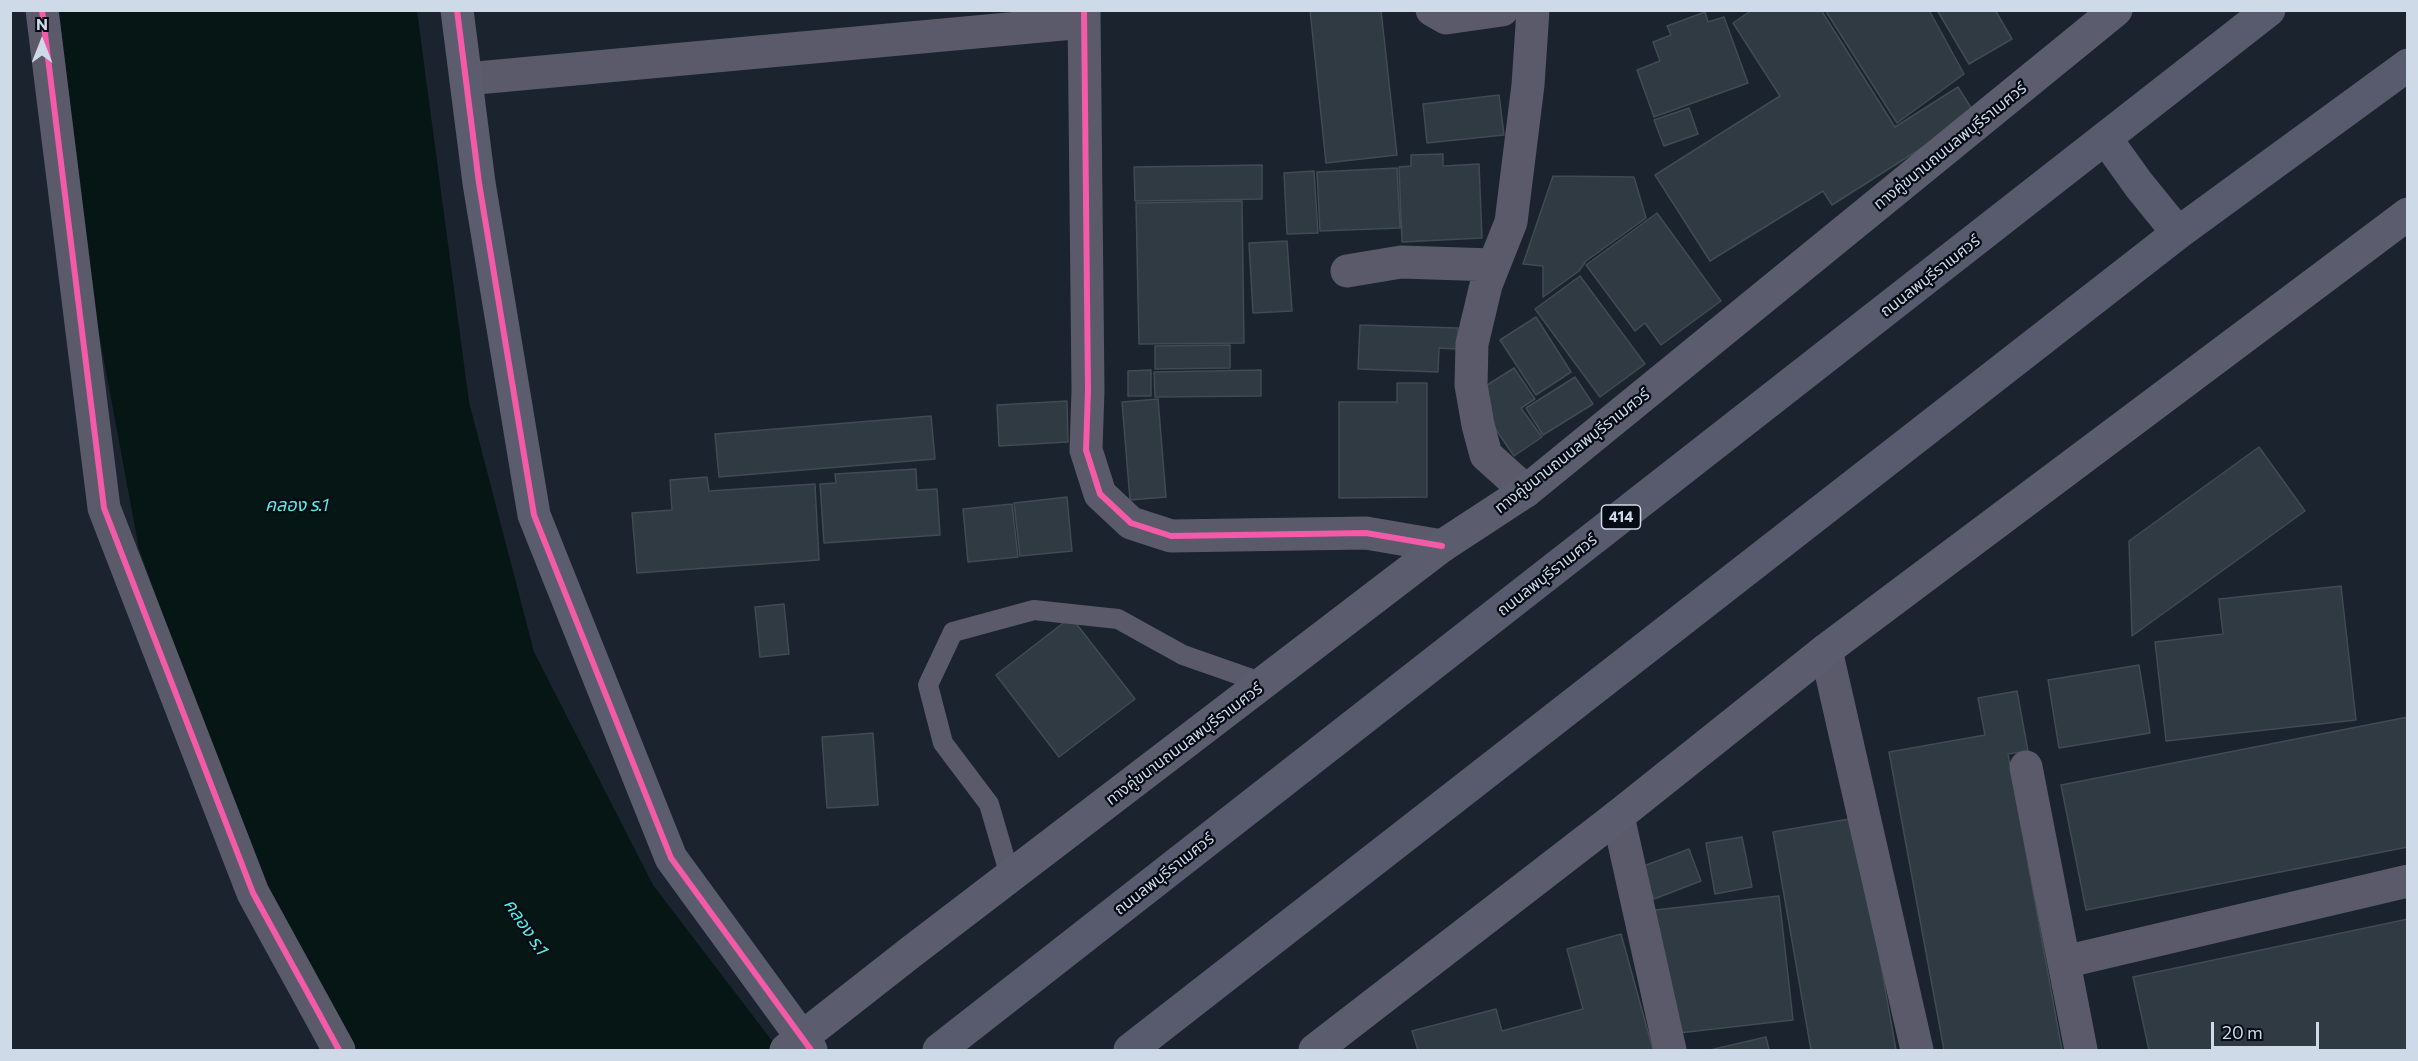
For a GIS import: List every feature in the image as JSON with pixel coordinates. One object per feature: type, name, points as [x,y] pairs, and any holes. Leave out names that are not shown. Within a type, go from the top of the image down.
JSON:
[{"type":"main road","points":[[457,10],[479,183],[534,515],[671,858],[811,1050]]},
{"type":"main road","name":"ทางคู่ขนานถนนลพบุรีราเมศวร์","points":[[786,1050],[910,952],[1442,546],[1526,491],[2116,10]]},
{"type":"main road","name":"ถนนลพบุรีราเมศวร์","points":[[939,1050],[2269,10]]},
{"type":"main road","points":[[1130,1050],[2178,233],[2408,64]]},
{"type":"main road","points":[[2106,139],[2178,233]]},
{"type":"main road","points":[[1315,1050],[1618,816],[1826,650],[2408,214]]},
{"type":"street","points":[[42,10],[104,508],[253,893],[339,1050]]},
{"type":"street","points":[[1432,10],[1446,18],[1502,10]]},
{"type":"street","points":[[1526,491],[1486,455],[1471,385],[1472,344],[1486,285],[1511,222],[1528,85],[1533,10]]},
{"type":"street","points":[[466,79],[1084,16],[1088,390],[1086,450],[1100,494],[1131,523],[1171,536],[1366,533],[1442,546]]},
{"type":"street","points":[[1347,271],[1401,262],[1493,265]]},
{"type":"street","points":[[1826,650],[1917,1050]]},
{"type":"street","points":[[2026,767],[2081,1050]]},
{"type":"street","points":[[1618,816],[1670,1050]]},
{"type":"street","points":[[2064,962],[2408,881]]},
{"type":"lane","points":[[1010,876],[988,804],[943,743],[928,685],[953,632],[1034,610],[1118,619],[1183,655],[1263,683]]},
{"type":"water","name":"คลอง ร.1","points":[[59,11],[417,11],[469,402],[534,652],[653,885],[779,1050],[352,1050],[263,892],[139,549],[95,312]]},
{"type":"building","points":[[1310,10],[1381,10],[1397,155],[1326,163]]},
{"type":"building","points":[[1752,10],[1821,10],[1895,127],[1958,87],[1975,114],[1832,205],[1823,191],[1710,261],[1655,175],[1780,96],[1733,23]]},
{"type":"building","points":[[1825,10],[1929,10],[1964,74],[1897,123]]},
{"type":"building","points":[[1937,10],[1995,10],[2012,39],[1969,64]]},
{"type":"building","points":[[1705,12],[1708,22],[1724,17],[1748,83],[1654,117],[1637,70],[1660,61],[1653,42],[1671,35],[1667,26]]},
{"type":"building","points":[[1499,95],[1504,135],[1427,143],[1423,104]]},
{"type":"building","points":[[1689,108],[1698,134],[1664,146],[1654,120]]},
{"type":"building","points":[[1443,154],[1443,166],[1479,164],[1482,238],[1402,242],[1399,167],[1411,166],[1411,155]]},
{"type":"building","points":[[1262,165],[1262,199],[1135,201],[1134,167]]},
{"type":"building","points":[[1397,168],[1400,228],[1320,231],[1317,172]]},
{"type":"building","points":[[1314,171],[1318,233],[1287,234],[1284,173]]},
{"type":"building","points":[[1553,176],[1634,177],[1646,218],[1586,261],[1579,271],[1543,297],[1543,266],[1523,264]]},
{"type":"building","points":[[1242,201],[1244,343],[1139,344],[1136,203]]},
{"type":"building","points":[[1657,213],[1721,301],[1661,345],[1645,323],[1635,331],[1586,265]]},
{"type":"building","points":[[1287,241],[1292,311],[1253,313],[1249,243]]},
{"type":"building","points":[[1580,276],[1645,364],[1600,397],[1535,309]]},
{"type":"building","points":[[1536,317],[1571,372],[1536,395],[1500,340]]},
{"type":"building","points":[[1360,325],[1458,328],[1457,349],[1439,348],[1438,372],[1358,369]]},
{"type":"building","points":[[1230,345],[1230,368],[1155,369],[1155,346]]},
{"type":"building","points":[[1514,368],[1535,399],[1521,408],[1542,437],[1514,456],[1484,412],[1484,387]]},
{"type":"building","points":[[1151,370],[1151,396],[1128,396],[1128,371]]},
{"type":"building","points":[[1261,370],[1261,396],[1155,397],[1154,372]]},
{"type":"building","points":[[1575,377],[1593,404],[1543,435],[1526,408]]},
{"type":"building","points":[[1397,383],[1427,383],[1427,497],[1339,498],[1339,402],[1397,402]]},
{"type":"building","points":[[1158,399],[1166,497],[1130,500],[1122,402]]},
{"type":"building","points":[[1067,401],[1068,442],[999,446],[997,405]]},
{"type":"building","points":[[931,416],[935,459],[719,477],[715,434]]},
{"type":"building","points":[[2259,447],[2305,511],[2132,636],[2129,541]]},
{"type":"building","points":[[916,469],[917,490],[937,489],[940,535],[824,543],[820,484],[836,483],[835,474]]},
{"type":"building","points":[[707,477],[709,491],[815,484],[819,560],[637,573],[632,513],[672,510],[670,480]]},
{"type":"building","points":[[1067,497],[1072,551],[1020,556],[1014,503]]},
{"type":"building","points":[[1012,504],[1018,557],[968,562],[963,509]]},
{"type":"building","points":[[2341,586],[2356,720],[2166,741],[2155,642],[2223,634],[2219,599]]},
{"type":"building","points":[[784,604],[789,654],[760,657],[755,607]]},
{"type":"building","points":[[1071,617],[1135,699],[1059,757],[996,675]]},
{"type":"building","points":[[2139,665],[2150,733],[2059,748],[2048,680]]},
{"type":"building","points":[[2017,691],[2028,751],[2008,754],[2062,1050],[1944,1050],[1889,752],[1985,735],[1978,698]]},
{"type":"building","points":[[2408,717],[2408,847],[2086,910],[2061,785]]},
{"type":"building","points":[[873,733],[878,805],[827,808],[822,737]]},
{"type":"building","points":[[1855,818],[1896,1050],[1811,1050],[1773,832]]},
{"type":"building","points":[[1742,837],[1752,887],[1715,894],[1706,843]]},
{"type":"building","points":[[1689,849],[1701,881],[1654,899],[1641,867]]},
{"type":"building","points":[[1779,896],[1793,1020],[1670,1034],[1655,910]]},
{"type":"building","points":[[2408,919],[2408,1050],[2149,1050],[2133,977]]},
{"type":"building","points":[[1621,934],[1653,1050],[1418,1050],[1412,1031],[1496,1009],[1502,1031],[1583,1009],[1567,949]]},
{"type":"building","points":[[1766,1037],[1769,1050],[1710,1050]]},
{"type":"cycle path","points":[[42,10],[104,508],[253,893],[339,1050]]},
{"type":"cycle path","points":[[457,10],[479,183],[534,515],[671,858],[811,1050]]},
{"type":"cycle path","points":[[1084,10],[1088,390],[1086,450],[1100,494],[1131,523],[1171,536],[1366,533],[1442,546]]}]
